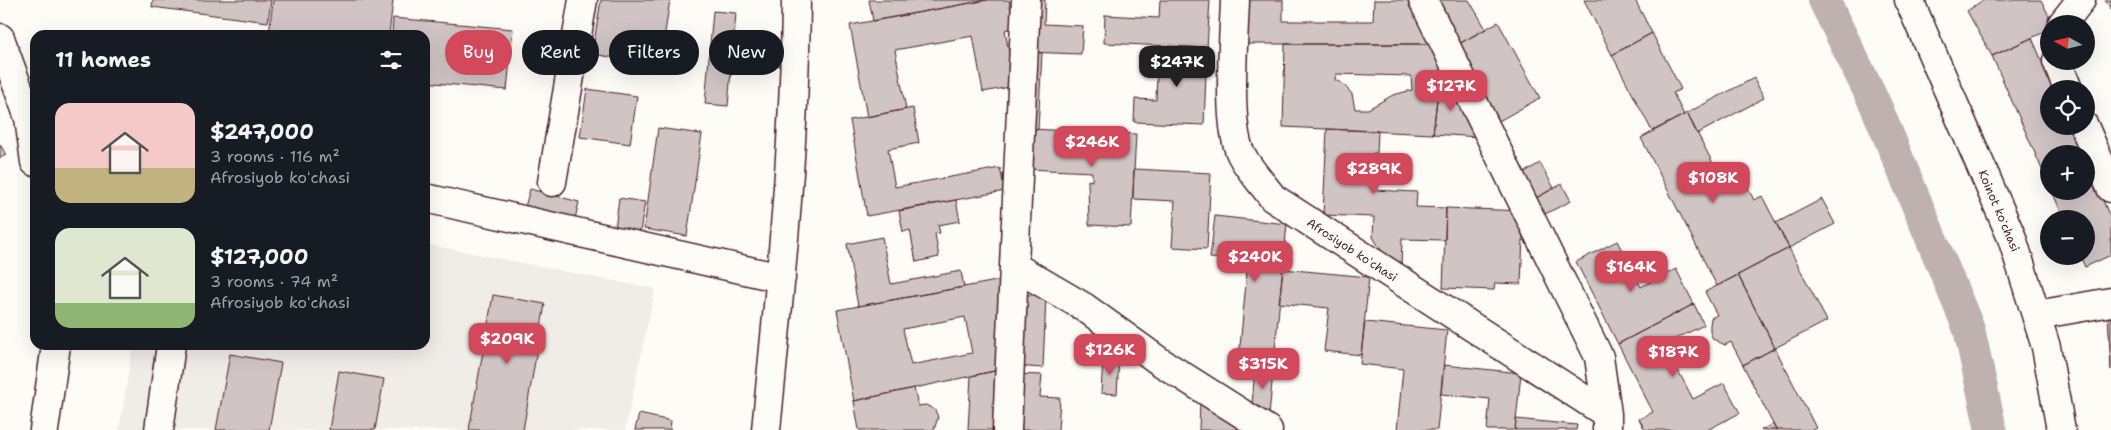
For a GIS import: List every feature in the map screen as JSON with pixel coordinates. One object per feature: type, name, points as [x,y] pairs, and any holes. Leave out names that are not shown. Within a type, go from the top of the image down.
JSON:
[{"type":"street","points":[[552,182],[583,0]]},
{"type":"street","points":[[766,430],[781,278],[796,69],[796,0]]},
{"type":"street","points":[[1007,430],[1026,0]]},
{"type":"street","name":"Afrosiyob koʻchasi","points":[[1235,0],[1233,100],[1235,134],[1241,154],[1273,198],[1607,422]]},
{"type":"street","name":"Afrosiyob koʻchasi","points":[[1423,0],[1599,357],[1607,422]]},
{"type":"street","name":"Koinot koʻchasi","points":[[1909,0],[2012,238],[2046,347],[2062,430]]},
{"type":"street","points":[[2069,15],[2081,0]]},
{"type":"street","points":[[0,38],[30,113]]},
{"type":"street","points":[[2088,135],[2111,188]]},
{"type":"street","points":[[430,199],[781,278]]},
{"type":"street","points":[[1014,266],[1084,307],[1159,361],[1268,430]]},
{"type":"street","points":[[2037,315],[2111,302]]},
{"type":"street","points":[[44,430],[55,350]]},
{"type":"street","points":[[159,430],[170,350]]},
{"type":"shaded area","points":[[430,245],[655,289],[625,430],[119,430],[132,350],[430,350]]},
{"type":"building","points":[[153,0],[271,0],[268,22],[152,7]]},
{"type":"building","points":[[273,0],[393,0],[390,30],[270,30]]},
{"type":"building","points":[[601,0],[670,0],[665,30],[609,30],[609,57],[599,55],[599,30],[596,30]]},
{"type":"building","points":[[869,0],[987,0],[873,21]]},
{"type":"building","points":[[987,0],[1009,0],[1014,28],[1005,30],[1015,86],[983,92],[973,36],[895,50],[906,109],[867,117],[850,25]]},
{"type":"building","points":[[1028,0],[1045,0],[1044,24],[1083,26],[1081,54],[1026,52]]},
{"type":"building","points":[[1160,0],[1210,0],[1207,48],[1104,43],[1105,15],[1159,18]]},
{"type":"building","points":[[1240,0],[1283,0],[1283,21],[1373,21],[1374,0],[1411,0],[1432,44],[1240,44]]},
{"type":"building","points":[[1430,0],[1469,0],[1486,29],[1455,46]]},
{"type":"building","points":[[1584,0],[1635,0],[1652,33],[1612,55]]},
{"type":"building","points":[[1983,0],[2041,0],[2048,15],[2040,15],[2040,34],[1992,56],[1967,11]]},
{"type":"building","points":[[2105,0],[2111,0],[2111,10]]},
{"type":"building","points":[[713,11],[736,13],[735,30],[711,30]]},
{"type":"building","points":[[393,18],[513,29],[512,39],[512,30],[445,30],[445,75],[508,75],[507,90],[430,82],[430,30],[392,30]]},
{"type":"building","points":[[1498,22],[1540,98],[1497,122],[1455,46]]},
{"type":"building","points":[[1652,33],[1681,89],[1673,93],[1684,115],[1652,131],[1612,55]]},
{"type":"building","points":[[2032,38],[2040,57],[2040,70],[2046,70],[2050,80],[2040,80],[2040,135],[2074,135],[2078,145],[2040,145],[2040,165],[1992,56]]},
{"type":"building","points":[[1285,44],[1432,44],[1441,64],[1433,134],[1283,127]],"holes":[[[1336,74],[1411,76],[1412,90],[1393,95],[1368,109],[1355,109],[1352,94],[1342,83],[1335,80]]]},
{"type":"building","points":[[1158,46],[1207,48],[1204,125],[1134,122],[1135,99],[1156,100]]},
{"type":"building","points":[[1026,52],[1042,53],[1038,129],[1029,129]]},
{"type":"building","points":[[709,58],[709,75],[731,75],[728,106],[705,104]]},
{"type":"building","points":[[1441,64],[1479,137],[1433,134]]},
{"type":"building","points":[[1754,78],[1764,98],[1697,134],[1687,113]]},
{"type":"building","points":[[587,89],[637,96],[630,144],[580,137]]},
{"type":"building","points":[[913,108],[919,143],[888,149],[895,187],[1000,168],[1005,191],[867,216],[850,120]]},
{"type":"building","points":[[1687,113],[1723,183],[1740,173],[1754,200],[1762,196],[1789,248],[1717,286],[1641,138]]},
{"type":"building","points":[[658,128],[702,134],[687,236],[644,229]]},
{"type":"building","points":[[1029,129],[1136,134],[1131,227],[1089,225],[1088,180],[1092,181],[1092,172],[1027,169]]},
{"type":"building","points":[[1327,129],[1378,131],[1377,153],[1373,153],[1372,190],[1417,192],[1416,207],[1446,208],[1445,240],[1402,239],[1401,267],[1387,260],[1373,237],[1374,217],[1323,215]]},
{"type":"building","points":[[0,144],[6,155],[0,158]]},
{"type":"building","points":[[1540,163],[1554,188],[1536,198],[1523,173]]},
{"type":"building","points":[[1134,169],[1211,173],[1207,249],[1172,247],[1175,201],[1133,199]]},
{"type":"building","points":[[2095,183],[2111,219],[2111,255],[2095,262],[2095,210],[2060,210],[2056,200],[2095,200]]},
{"type":"building","points":[[1562,184],[1571,201],[1545,214],[1536,198]]},
{"type":"building","points":[[530,189],[579,202],[573,227],[523,214]]},
{"type":"building","points":[[619,198],[645,202],[640,232],[615,228]]},
{"type":"building","points":[[1822,199],[1835,224],[1789,248],[1776,223]]},
{"type":"building","points":[[956,200],[960,221],[938,225],[940,233],[935,234],[939,257],[916,262],[910,230],[903,232],[899,211]]},
{"type":"building","points":[[1446,208],[1524,211],[1521,284],[1495,283],[1494,290],[1443,288]]},
{"type":"building","points":[[1215,216],[1287,224],[1273,371],[1238,368],[1248,261],[1210,258]]},
{"type":"building","points":[[882,237],[891,284],[961,271],[964,287],[858,306],[847,244]]},
{"type":"building","points":[[1617,241],[1641,287],[1676,269],[1694,304],[1618,344],[1576,262]]},
{"type":"building","points":[[1789,248],[1827,321],[1775,348],[1738,275]]},
{"type":"building","points":[[1283,269],[1369,277],[1361,355],[1324,351],[1329,308],[1279,303]]},
{"type":"building","points":[[1738,275],[1775,348],[1743,365],[1731,342],[1725,345],[1713,339],[1710,332],[1711,318],[1717,315],[1705,292]]},
{"type":"building","points":[[1002,280],[999,370],[854,401],[837,310]],"holes":[[[965,317],[972,353],[911,365],[903,329]]]},
{"type":"building","points":[[1017,294],[1046,296],[1043,368],[1014,366]]},
{"type":"building","points":[[493,295],[545,304],[523,430],[469,430]]},
{"type":"building","points":[[1694,304],[1704,325],[1675,339],[1684,355],[1673,361],[1693,399],[1724,383],[1740,413],[1707,430],[1645,430],[1639,419],[1653,412],[1618,344]]},
{"type":"building","points":[[2108,316],[2111,316],[2111,370]]},
{"type":"building","points":[[1365,322],[1447,330],[1437,430],[1397,430],[1403,369],[1360,364]]},
{"type":"building","points":[[1775,348],[1816,428],[1812,430],[1776,430],[1743,365]]},
{"type":"building","points":[[230,354],[281,363],[269,430],[216,430]]},
{"type":"building","points":[[1103,358],[1119,359],[1117,394],[1101,393]]},
{"type":"building","points":[[1444,365],[1521,373],[1515,430],[1487,430],[1490,399],[1441,394]]},
{"type":"building","points":[[1255,369],[1273,371],[1269,416],[1252,404]]},
{"type":"building","points":[[999,370],[996,430],[968,430],[971,376]]},
{"type":"building","points":[[339,371],[384,379],[375,430],[329,430]]},
{"type":"building","points":[[1015,374],[1042,375],[1040,397],[1060,398],[1058,430],[1012,430]]},
{"type":"building","points":[[914,388],[918,406],[926,405],[935,410],[938,417],[934,430],[859,430],[854,401]]},
{"type":"building","points":[[1200,402],[1252,430],[1199,430]]},
{"type":"building","points":[[639,414],[671,421],[670,430],[635,430]]},
{"type":"building","points":[[1516,419],[1577,425],[1576,430],[1515,430]]},
{"type":"building","points":[[1773,424],[1776,430],[1761,430]]},
{"type":"waterway","points":[[1824,0],[1876,106],[1969,329],[1991,430]]}]
